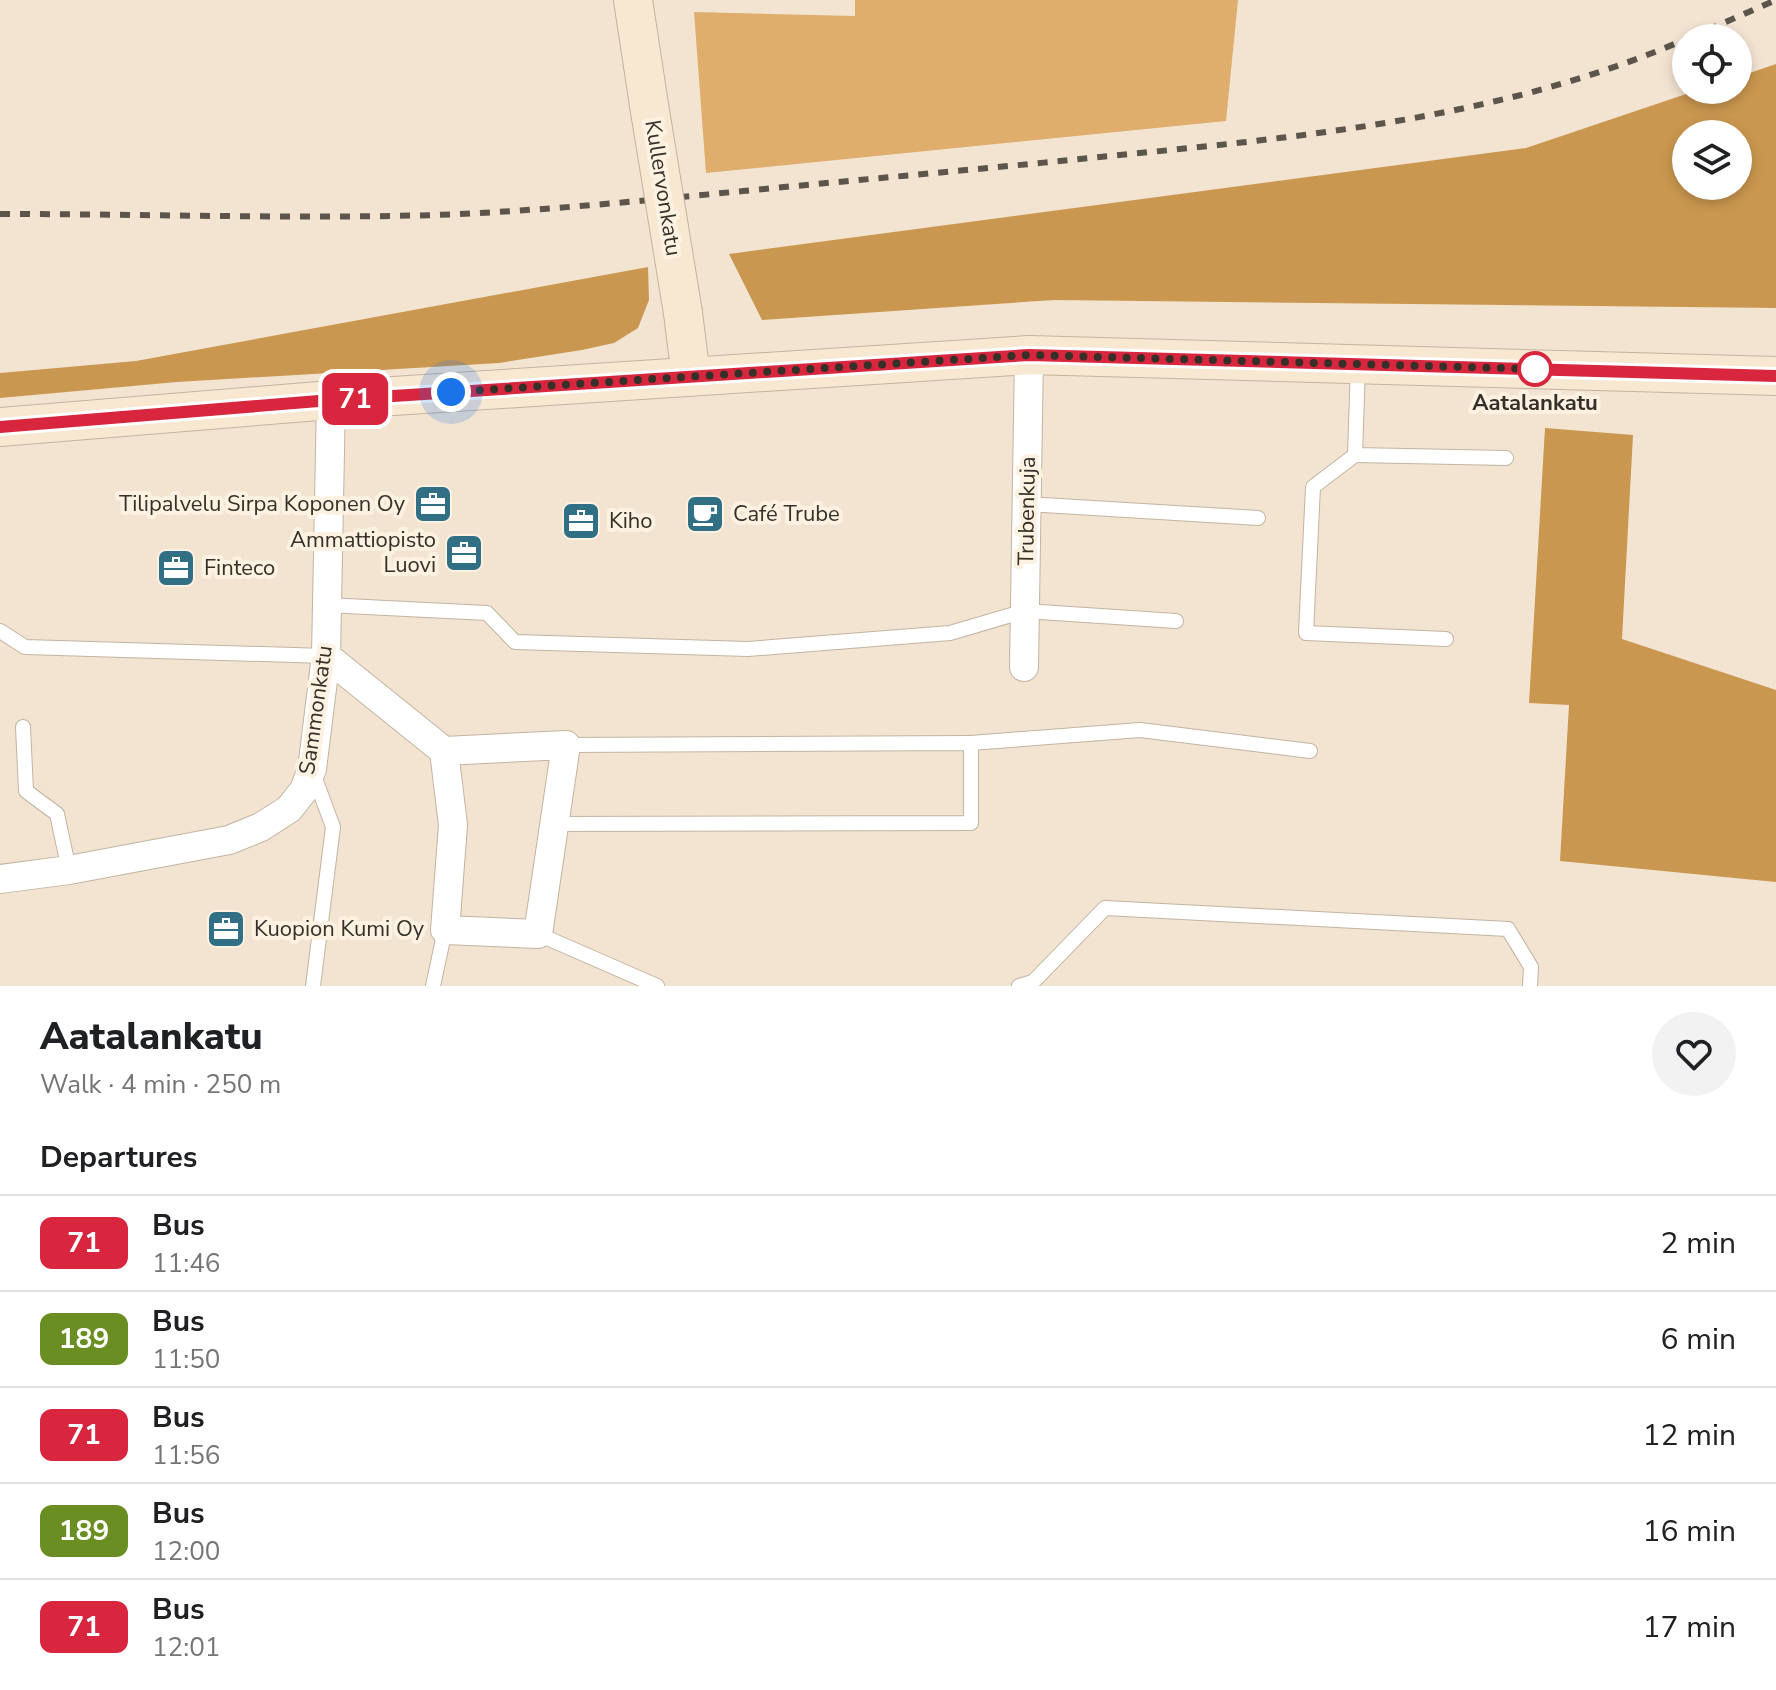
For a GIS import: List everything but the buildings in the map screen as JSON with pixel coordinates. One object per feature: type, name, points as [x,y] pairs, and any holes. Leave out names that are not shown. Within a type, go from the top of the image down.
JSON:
[{"type":"street","name":"Kullervonkatu","points":[[633,0],[691,377]]},
{"type":"street","points":[[0,427],[331,400],[1029,355],[1776,376]]},
{"type":"street","name":"Trubenkuja","points":[[1024,667],[1029,355]]},
{"type":"street","name":"Sammonkatu","points":[[0,879],[69,870],[229,840],[289,809],[304,790],[312,769],[326,656],[331,400]]},
{"type":"street","points":[[326,656],[444,751],[566,745],[538,934],[445,930],[453,825],[444,751]]},
{"type":"lane","points":[[1355,455],[1358,364]]},
{"type":"lane","points":[[1446,639],[1306,633],[1313,487],[1355,455],[1506,458]]},
{"type":"lane","points":[[1027,504],[1258,518]]},
{"type":"lane","points":[[326,605],[487,613],[515,642],[748,649],[950,633],[1025,611],[1176,621]]},
{"type":"lane","points":[[0,631],[25,647],[326,656]]},
{"type":"lane","points":[[23,727],[26,791],[57,814],[69,870]]},
{"type":"lane","points":[[566,745],[971,743],[1140,730],[1310,751]]},
{"type":"lane","points":[[554,824],[971,823],[971,743]]},
{"type":"lane","points":[[312,769],[333,827],[313,986]]},
{"type":"lane","points":[[1019,986],[1033,982],[1105,908],[1508,929],[1531,967],[1530,986]]},
{"type":"lane","points":[[433,986],[445,930]]},
{"type":"lane","points":[[538,934],[657,986]]},
{"type":"shaded area","points":[[855,0],[1238,0],[1226,121],[706,173],[694,12],[855,16]]},
{"type":"shaded area","points":[[1776,64],[1776,308],[1054,300],[762,320],[729,254],[1526,148],[1672,99],[1672,104],[1752,104],[1752,72]]},
{"type":"shaded area","points":[[648,267],[649,300],[638,328],[614,343],[582,350],[499,363],[177,382],[0,398],[0,373],[136,361]]},
{"type":"shaded area","points":[[1545,428],[1633,435],[1622,639],[1776,690],[1776,882],[1560,861],[1569,705],[1529,703]]},
{"type":"railway","points":[[1721,24],[1776,0]]},
{"type":"railway","points":[[0,214],[327,217],[475,213],[628,202],[1212,146],[1374,125],[1454,110],[1533,92],[1672,44]]},
{"type":"bus line","name":"71","points":[[0,427],[331,400],[1029,355],[1776,376]]},
{"type":"place","name":"Aatalankatu","points":[[1535,369]]},
{"type":"place","name":"Tilipalvelu Sirpa Koponen Oy","points":[[433,504]]},
{"type":"place","name":"Café Trube","points":[[705,514]]},
{"type":"place","name":"Kiho","points":[[581,521]]},
{"type":"place","name":"Ammattiopisto Luovi","points":[[464,553]]},
{"type":"place","name":"Finteco","points":[[176,568]]},
{"type":"place","name":"Kuopion Kumi Oy","points":[[226,929]]},
{"type":"route","points":[[451,392],[1029,355],[1535,369]]}]
